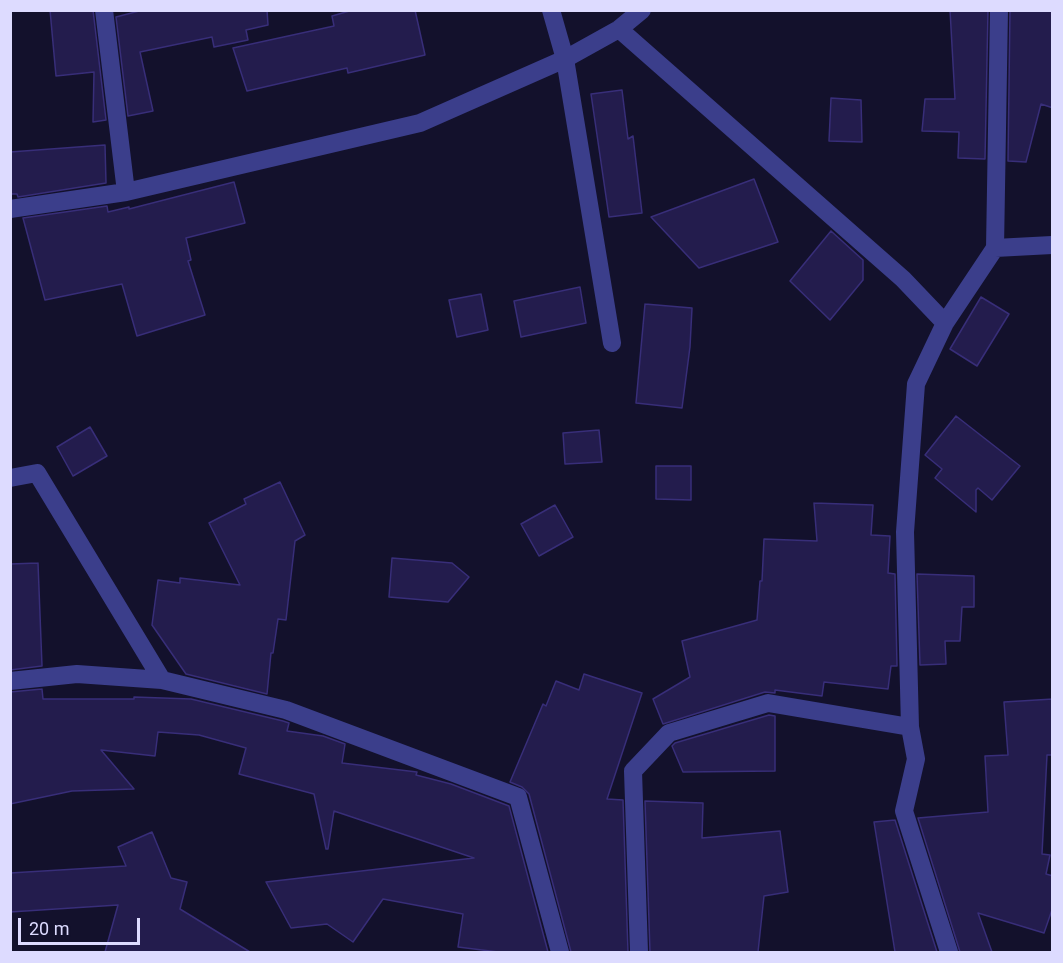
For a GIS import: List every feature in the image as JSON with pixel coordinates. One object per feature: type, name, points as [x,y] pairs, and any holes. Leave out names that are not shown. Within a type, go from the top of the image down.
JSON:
[{"type":"street","points":[[104,10],[126,192]]},
{"type":"street","points":[[551,10],[565,59],[612,343]]},
{"type":"street","points":[[10,209],[126,192],[420,123],[565,59],[619,29],[642,10]]},
{"type":"street","points":[[949,952],[904,812],[916,759],[910,727],[905,531],[916,384],[945,323],[995,248],[999,10]]},
{"type":"street","points":[[619,29],[903,279],[945,323]]},
{"type":"street","points":[[995,248],[1053,245]]},
{"type":"street","points":[[10,478],[37,473],[162,680]]},
{"type":"street","points":[[10,681],[77,674],[162,680],[286,710],[518,797],[560,952]]},
{"type":"street","points":[[639,952],[633,771],[669,733],[768,703],[910,727]]},
{"type":"building","points":[[50,10],[93,10],[106,120],[93,122],[94,72],[56,76]]},
{"type":"building","points":[[143,10],[267,10],[268,25],[246,30],[248,40],[214,47],[212,37],[140,52],[153,111],[128,116],[116,17]]},
{"type":"building","points":[[353,10],[415,10],[425,55],[348,73],[347,68],[247,91],[233,48],[334,26],[332,16]]},
{"type":"building","points":[[950,10],[988,10],[985,159],[958,158],[959,132],[922,131],[925,99],[955,99]]},
{"type":"building","points":[[1010,10],[1053,10],[1053,108],[1041,104],[1026,162],[1008,161]]},
{"type":"building","points":[[622,90],[628,139],[633,136],[642,213],[609,217],[591,94]]},
{"type":"building","points":[[831,98],[861,100],[862,142],[829,141]]},
{"type":"building","points":[[105,145],[106,183],[18,197],[17,194],[10,194],[10,152]]},
{"type":"building","points":[[754,179],[778,242],[699,268],[651,217]]},
{"type":"building","points":[[234,182],[245,223],[186,238],[191,260],[188,261],[205,315],[137,336],[122,284],[45,300],[23,218],[107,206],[108,212],[129,207],[129,209]]},
{"type":"building","points":[[831,231],[863,260],[863,280],[830,320],[790,281]]},
{"type":"building","points":[[580,287],[586,323],[521,337],[514,301]]},
{"type":"building","points":[[481,294],[488,330],[457,337],[449,300]]},
{"type":"building","points":[[981,297],[1009,314],[977,366],[950,349]]},
{"type":"building","points":[[645,304],[692,308],[690,347],[682,408],[636,403]]},
{"type":"building","points":[[956,416],[1020,466],[992,500],[978,488],[976,490],[976,512],[935,478],[942,469],[925,455]]},
{"type":"building","points":[[90,427],[107,456],[73,476],[57,447]]},
{"type":"building","points":[[599,430],[602,462],[565,464],[563,433]]},
{"type":"building","points":[[656,466],[691,466],[691,500],[656,499]]},
{"type":"building","points":[[280,482],[305,535],[295,541],[286,620],[278,619],[273,653],[271,653],[267,694],[186,674],[152,625],[158,580],[180,583],[180,578],[240,585],[209,523],[246,504],[244,499]]},
{"type":"building","points":[[814,503],[873,505],[871,535],[890,536],[888,573],[895,574],[897,666],[891,666],[888,689],[824,682],[822,696],[775,690],[775,693],[765,692],[663,724],[653,699],[690,677],[682,641],[757,620],[764,539],[817,541]]},
{"type":"building","points":[[555,505],[573,537],[539,556],[521,524]]},
{"type":"building","points":[[392,558],[452,563],[469,577],[448,602],[389,597]]},
{"type":"building","points":[[38,563],[42,666],[10,670],[10,564]]},
{"type":"building","points":[[917,574],[974,576],[974,607],[962,607],[960,641],[945,641],[946,664],[920,665]]},
{"type":"building","points":[[584,674],[642,693],[607,799],[623,800],[628,952],[571,952],[529,794],[522,787],[510,782],[543,704],[546,706],[556,681],[579,690]]},
{"type":"building","points":[[42,689],[43,699],[134,699],[134,697],[191,699],[283,721],[289,723],[287,731],[323,736],[345,744],[342,763],[417,772],[416,775],[451,784],[509,806],[548,952],[498,952],[458,947],[463,914],[383,899],[353,942],[327,924],[291,928],[266,882],[474,858],[334,811],[328,849],[326,849],[314,794],[239,774],[246,748],[199,735],[158,732],[155,756],[101,750],[134,789],[72,791],[10,804],[10,692]]},
{"type":"building","points":[[1053,699],[1053,755],[1047,755],[1042,854],[1050,855],[1046,874],[1053,876],[1053,907],[1044,933],[978,913],[992,952],[960,952],[918,818],[988,812],[985,756],[1008,755],[1004,702]]},
{"type":"building","points":[[769,715],[775,716],[775,771],[683,772],[672,746],[675,743]]},
{"type":"building","points":[[645,801],[703,803],[702,838],[780,831],[788,892],[764,896],[758,952],[650,952]]},
{"type":"building","points":[[895,820],[937,952],[895,952],[874,822]]},
{"type":"building","points":[[152,832],[171,878],[187,882],[180,909],[250,952],[105,952],[118,905],[10,912],[10,873],[126,866],[118,847]]}]
